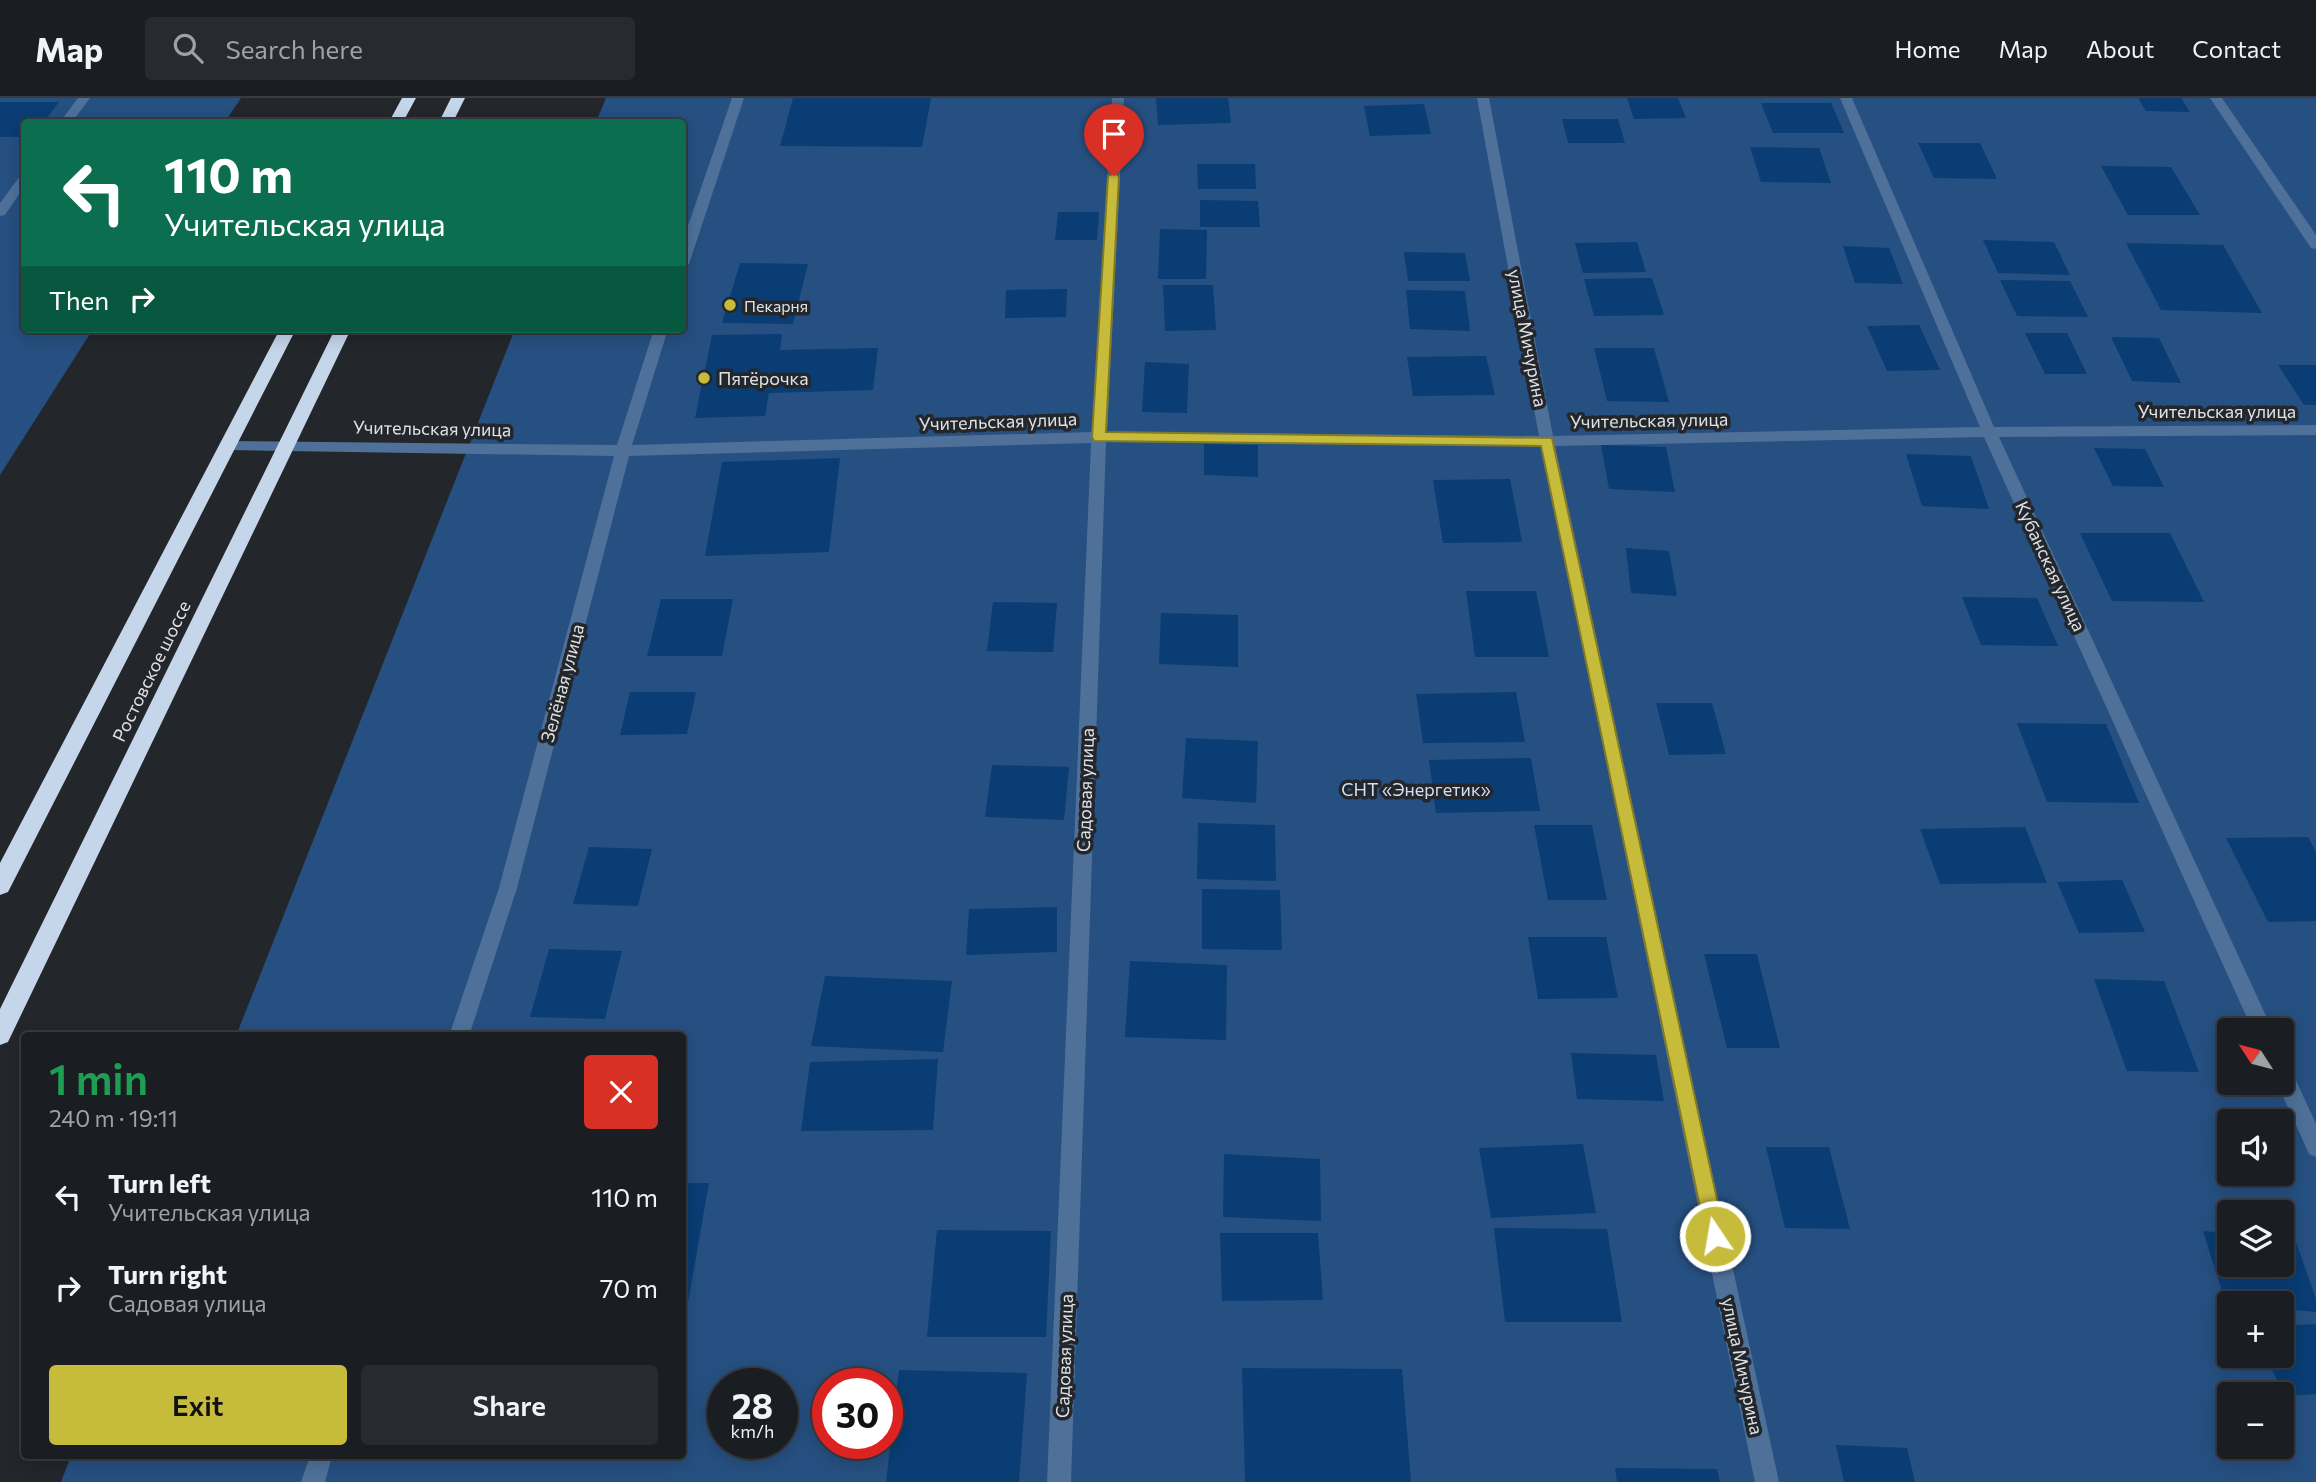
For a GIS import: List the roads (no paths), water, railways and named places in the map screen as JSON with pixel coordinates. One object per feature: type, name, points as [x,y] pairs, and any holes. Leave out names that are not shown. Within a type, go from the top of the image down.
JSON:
[{"type":"highway","points":[[398,119],[409,98]]},
{"type":"highway","points":[[448,119],[458,98]]},
{"type":"highway","name":"Ростовское шоссе","points":[[0,885],[286,333]]},
{"type":"highway","name":"Ростовское шоссе","points":[[0,1034],[341,333]]},
{"type":"street","points":[[68,119],[83,98]]},
{"type":"street","points":[[686,252],[738,98]]},
{"type":"street","name":"Садовая улица","points":[[1059,1482],[1099,437],[1118,98]]},
{"type":"street","name":"улица Мичурина","points":[[1483,98],[1547,441],[1767,1482]]},
{"type":"street","name":"Кубанская улица","points":[[1846,98],[1989,432],[2257,1018]]},
{"type":"street","points":[[2216,98],[2316,245]]},
{"type":"street","points":[[0,212],[21,183]]},
{"type":"street","name":"Зелёная улица","points":[[460,1032],[508,888],[623,451],[660,333]]},
{"type":"street","name":"Учительская улица","points":[[228,445],[623,451],[1099,437],[1547,441],[1989,432],[2316,430]]},
{"type":"street","points":[[2293,1096],[2316,1147]]},
{"type":"street","points":[[313,1482],[320,1459]]},
{"type":"place","name":"Пекарня","points":[[730,305]]},
{"type":"place","name":"Пятёрочка","points":[[704,378]]},
{"type":"park label","name":"СНТ «Энергетик»","points":[[1416,789]]}]
